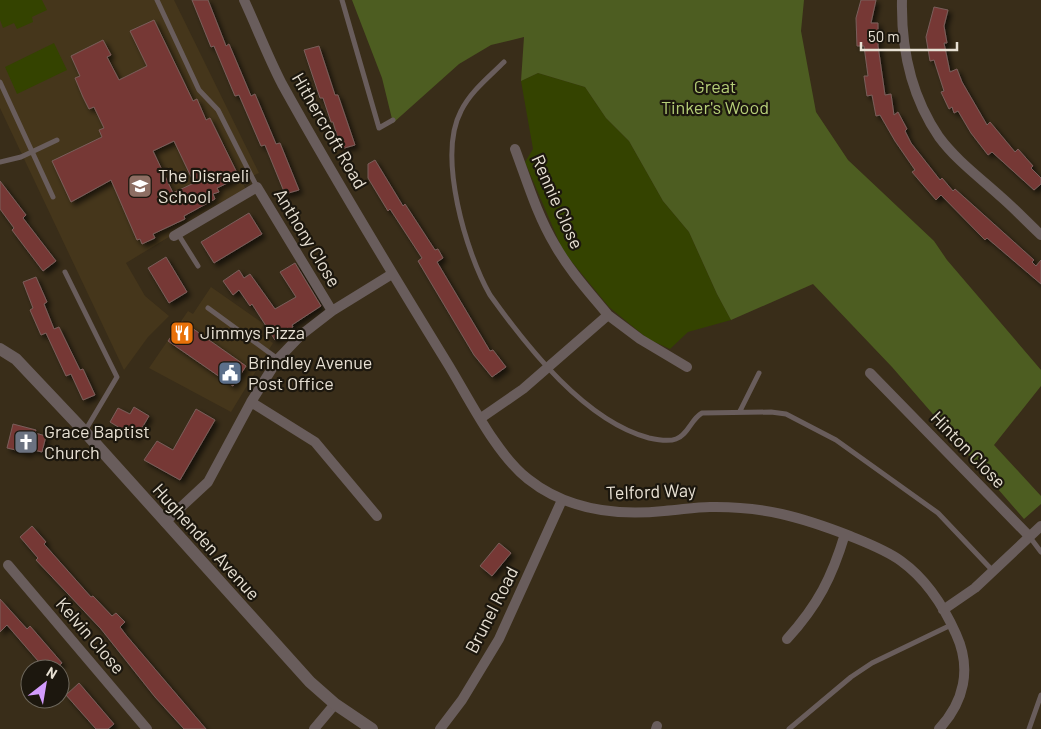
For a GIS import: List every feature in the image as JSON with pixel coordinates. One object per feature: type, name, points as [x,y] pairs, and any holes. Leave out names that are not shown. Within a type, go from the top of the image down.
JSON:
[{"type":"street","name":"Hithercroft Road","points":[[244,0],[281,82],[392,274]]},
{"type":"street","points":[[902,0],[903,47],[907,67],[917,96],[939,137],[967,168],[1041,235]]},
{"type":"street","name":"Rennie Close","points":[[515,149],[554,244],[570,270],[608,315],[640,339],[686,367]]},
{"type":"street","name":"Anthony Close","points":[[176,235],[257,187],[332,311]]},
{"type":"street","points":[[165,522],[208,482],[251,402],[278,358],[301,335],[332,311],[392,274]]},
{"type":"street","name":"Telford Way","points":[[392,274],[512,465],[544,491],[562,500],[594,510],[630,512],[707,507],[752,508],[786,513],[844,534],[888,553],[903,562],[932,592],[952,624],[962,651],[965,678],[956,706],[939,729]]},
{"type":"street","points":[[481,418],[523,389],[608,315]]},
{"type":"street","name":"Hughenden Avenue","points":[[0,349],[16,359],[85,432],[272,642],[335,704],[372,729]]},
{"type":"street","name":"Hinton Close","points":[[870,373],[1029,536]]},
{"type":"street","points":[[251,402],[315,442],[377,516]]},
{"type":"street","name":"Brunel Road","points":[[440,729],[462,700],[499,639],[562,500]]},
{"type":"street","points":[[943,610],[975,588],[1041,526]]},
{"type":"street","points":[[787,639],[804,620],[823,592],[831,575],[844,534]]},
{"type":"street","name":"Kelvin Close","points":[[8,565],[148,729]]},
{"type":"street","points":[[314,729],[335,704]]},
{"type":"lane","points":[[157,0],[199,90],[215,106],[257,187]]},
{"type":"lane","points":[[342,0],[379,128],[393,120]]},
{"type":"lane","points":[[504,62],[470,97],[461,110],[451,146],[453,173],[469,243],[482,280],[502,311],[549,366],[590,408],[623,428],[654,439],[666,441],[682,436],[698,415],[702,413],[786,414],[836,440],[938,513],[993,571]]},
{"type":"lane","points":[[0,82],[53,197]]},
{"type":"lane","points":[[0,162],[32,152],[56,140]]},
{"type":"lane","points":[[176,235],[198,266]]},
{"type":"lane","points":[[65,272],[117,377],[85,432]]},
{"type":"lane","points":[[208,308],[278,358]]},
{"type":"lane","points":[[740,412],[759,373]]},
{"type":"lane","name":"Hinton Close","points":[[1029,536],[1041,552]]},
{"type":"lane","points":[[789,729],[851,677],[872,663],[952,624]]},
{"type":"lane","points":[[1029,729],[1041,695]]},
{"type":"shaded area","name":"The Disraeli School","points":[[0,0],[174,0],[259,173],[242,181],[246,190],[126,263],[145,296],[169,316],[148,337],[124,370],[0,108]]},
{"type":"shaded area","points":[[211,287],[264,324],[258,333],[273,343],[231,412],[149,368],[188,311],[193,314]]},
{"type":"green space","points":[[0,0],[42,0],[47,10],[32,17],[33,22],[17,29],[14,23],[3,28],[0,20]]},
{"type":"green space","name":"Great Tinker's Wood","points":[[352,0],[804,0],[801,31],[816,112],[848,160],[934,241],[947,260],[1041,370],[1041,386],[994,445],[1041,496],[1041,504],[1024,519],[892,367],[813,284],[731,320],[689,232],[663,201],[629,141],[606,118],[585,87],[538,73],[521,81],[524,37],[491,45],[459,64],[393,123],[382,78]]},
{"type":"green space","points":[[54,43],[67,70],[17,94],[5,67]]},
{"type":"green space","points":[[538,73],[585,87],[606,118],[629,141],[663,201],[689,232],[731,320],[688,332],[670,349],[648,339],[609,307],[563,251],[525,162],[533,149],[521,81]]},
{"type":"building","points":[[192,0],[208,0],[226,46],[229,44],[251,96],[255,94],[276,144],[280,143],[299,190],[285,194],[265,145],[261,146],[239,95],[235,96],[214,46],[211,47]]},
{"type":"building","points":[[861,0],[876,0],[871,23],[878,23],[878,46],[885,95],[891,94],[894,115],[898,112],[907,129],[905,131],[911,143],[940,180],[942,178],[953,191],[955,189],[1034,260],[1032,262],[1036,266],[1041,260],[1041,284],[987,238],[985,240],[941,195],[936,200],[912,172],[915,170],[880,115],[876,116],[872,95],[867,96],[864,76],[868,76],[864,46],[857,46],[856,18]]},
{"type":"building","points":[[934,7],[948,10],[944,26],[947,43],[944,43],[950,72],[957,69],[962,82],[987,125],[990,122],[1015,152],[1018,149],[1033,166],[1031,168],[1041,178],[1041,184],[1034,190],[992,152],[988,155],[971,133],[958,111],[954,113],[952,107],[949,109],[941,92],[944,91],[934,60],[930,61],[926,37]]},
{"type":"building","points":[[154,20],[193,101],[197,99],[206,120],[210,118],[237,173],[232,176],[234,180],[217,188],[219,192],[213,194],[215,199],[184,216],[185,219],[153,234],[155,238],[142,244],[140,239],[137,240],[111,180],[71,202],[52,161],[102,137],[99,130],[104,128],[94,107],[89,109],[83,97],[75,78],[80,76],[71,56],[103,40],[111,55],[107,57],[119,80],[147,66],[130,31]],"holes":[[[174,141],[194,183],[173,193],[153,151]]]},
{"type":"building","points":[[319,46],[335,95],[338,95],[355,145],[341,149],[333,122],[331,122],[323,98],[320,98],[304,50]]},
{"type":"building","points":[[375,160],[403,206],[405,204],[435,250],[438,249],[443,258],[437,262],[490,351],[493,350],[506,367],[492,377],[474,355],[418,261],[422,258],[390,209],[388,211],[368,178],[368,164]]},
{"type":"building","points":[[0,181],[26,215],[23,218],[56,261],[43,271],[12,230],[14,228],[0,209]]},
{"type":"building","points":[[249,213],[262,234],[214,263],[201,242]]},
{"type":"building","points":[[166,257],[187,292],[169,303],[148,268]]},
{"type":"building","points":[[295,263],[321,306],[292,325],[293,327],[275,340],[252,304],[250,306],[239,290],[233,295],[223,281],[239,270],[244,278],[250,274],[275,309],[296,297],[280,272]]},
{"type":"building","points":[[36,277],[47,302],[44,304],[54,329],[59,327],[80,370],[83,369],[95,395],[83,400],[71,374],[66,376],[46,333],[41,335],[30,310],[33,308],[23,282]]},
{"type":"building","points":[[182,321],[246,366],[233,386],[168,341]]},
{"type":"building","points":[[134,407],[149,416],[136,438],[110,422],[118,408],[130,414]]},
{"type":"building","points":[[196,409],[215,420],[180,480],[144,460],[157,441],[173,450]]},
{"type":"building","name":"Grace Baptist Church","points":[[13,424],[36,430],[35,433],[46,436],[42,452],[30,449],[29,453],[7,448]]},
{"type":"building","points":[[32,526],[46,542],[44,544],[91,597],[93,596],[112,616],[116,613],[125,622],[120,627],[126,635],[206,729],[184,729],[155,697],[101,629],[36,560],[38,558],[20,537]]},
{"type":"building","points":[[499,543],[511,553],[492,576],[480,566]]},
{"type":"building","points":[[0,599],[27,629],[30,626],[59,659],[36,659],[7,625],[0,632]]},
{"type":"building","points":[[79,683],[114,724],[108,729],[96,729],[70,700],[70,691]]},
{"type":"place","name":"The Disraeli School","points":[[140,186]]},
{"type":"place","name":"Jimmys Pizza","points":[[182,333]]},
{"type":"place","name":"Brindley Avenue Post Office","points":[[230,373]]},
{"type":"place","name":"Grace Baptist Church","points":[[26,442]]}]
